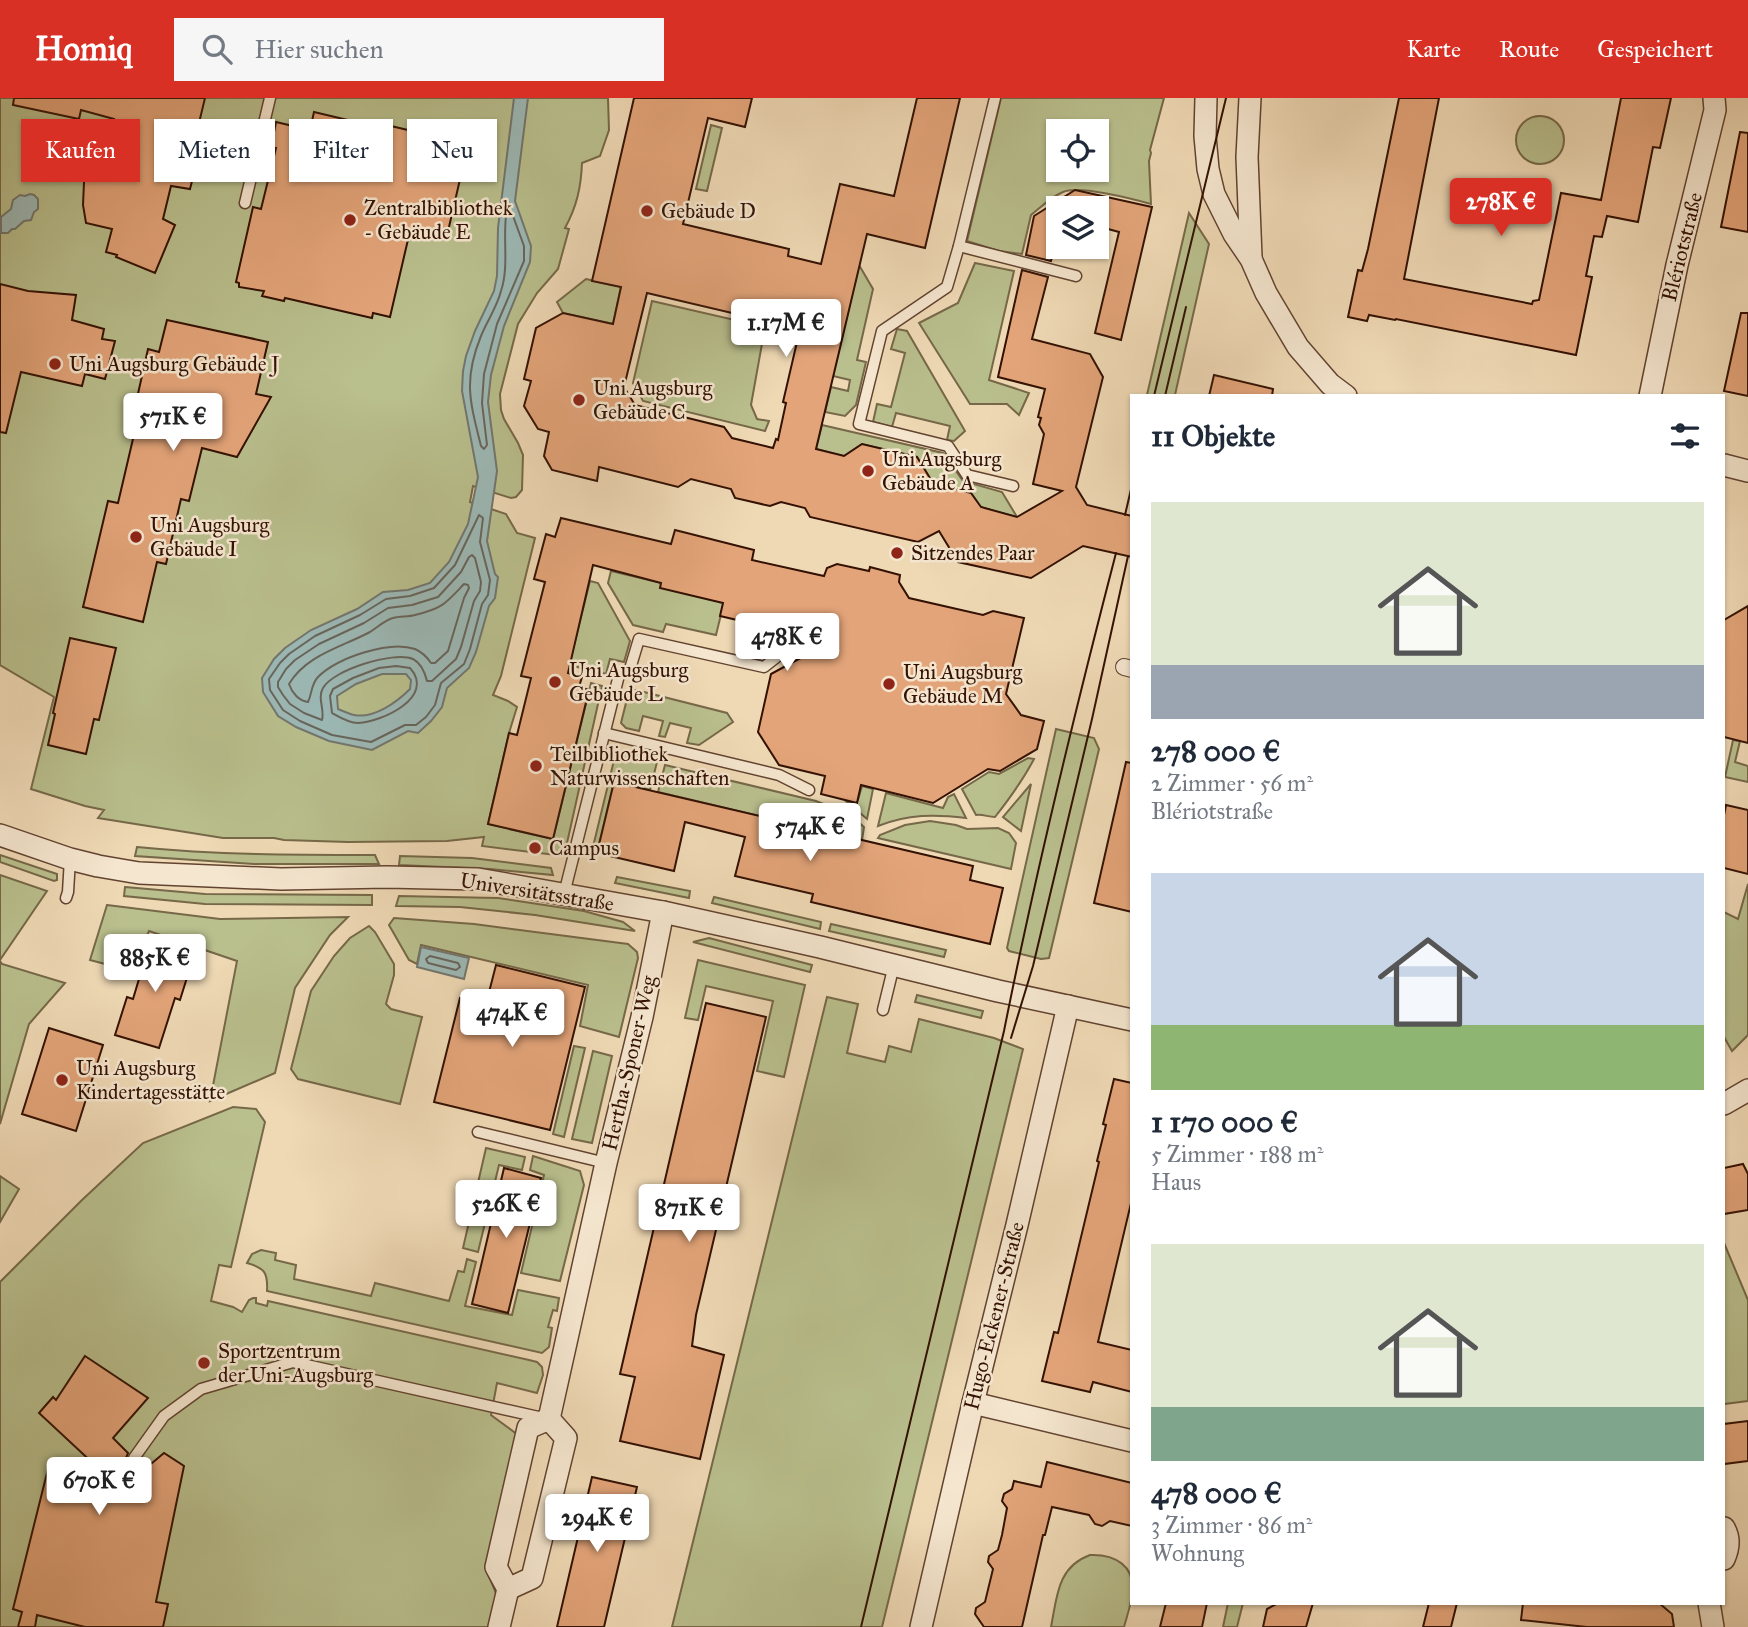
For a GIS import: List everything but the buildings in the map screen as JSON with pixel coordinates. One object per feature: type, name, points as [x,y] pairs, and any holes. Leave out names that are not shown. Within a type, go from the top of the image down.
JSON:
[{"type":"street","points":[[1206,98],[1205,136],[1214,194],[1298,347],[1344,394]]},
{"type":"street","points":[[1250,98],[1247,157],[1251,259]]},
{"type":"street","name":"Blériotstraße","points":[[1650,394],[1677,265],[1715,110],[1714,98]]},
{"type":"street","points":[[1725,465],[1748,471]]},
{"type":"street","name":"Universitätsstraße","points":[[0,835],[71,859],[123,871],[281,879],[478,879],[663,912],[1130,1020]]},
{"type":"street","name":"Hertha-Sponer-Weg","points":[[549,1419],[606,1163],[642,1017],[663,912]]},
{"type":"street","name":"Hugo-Eckener-Straße","points":[[921,1627],[1068,1006]]},
{"type":"street","points":[[1725,1103],[1748,1090]]},
{"type":"street","points":[[972,1403],[1130,1441]]},
{"type":"street","points":[[499,1627],[508,1589],[496,1567],[528,1428],[549,1419],[566,1438],[532,1578],[508,1589]]},
{"type":"street","points":[[1725,1531],[1729,1541],[1725,1556]]},
{"type":"street","points":[[1709,1605],[1713,1627]]},
{"type":"lane","points":[[244,203],[270,98]]},
{"type":"lane","points":[[995,98],[947,287],[882,331],[859,424],[948,446],[967,475],[1013,486]]},
{"type":"lane","points":[[959,246],[1076,276]]},
{"type":"lane","points":[[564,894],[619,675],[631,669],[639,639],[764,667],[792,645]]},
{"type":"lane","points":[[604,733],[779,775],[809,790]]},
{"type":"lane","points":[[66,898],[71,859]]},
{"type":"lane","points":[[883,1010],[894,965]]},
{"type":"lane","points":[[478,1132],[606,1163]]},
{"type":"lane","points":[[134,1458],[164,1416],[201,1389],[293,1362],[549,1419]]},
{"type":"green space","points":[[0,98],[608,98],[609,130],[600,156],[582,163],[578,196],[565,228],[569,229],[558,269],[537,293],[518,324],[500,394],[504,419],[523,455],[522,490],[516,497],[511,498],[473,486],[470,502],[506,514],[517,533],[535,538],[501,676],[493,695],[517,707],[488,824],[553,839],[591,683],[602,686],[565,852],[556,855],[482,846],[484,837],[447,841],[348,842],[223,838],[98,818],[104,810],[31,789],[54,697],[0,665]]},
{"type":"green space","points":[[1001,98],[1164,98],[1150,150],[1151,204],[1081,190],[1046,196],[1046,203],[1031,215],[1022,254],[999,251],[967,241]]},
{"type":"green space","points":[[1540,116],[1549,117],[1557,123],[1563,131],[1563,149],[1557,157],[1549,163],[1540,164],[1531,163],[1523,157],[1517,149],[1516,140],[1517,131],[1523,123],[1531,117]]},
{"type":"green space","points":[[711,125],[722,128],[707,191],[696,189]]},
{"type":"green space","points":[[1189,213],[1209,244],[1175,394],[1147,394]]},
{"type":"green space","points":[[975,263],[1014,271],[989,380],[1029,393],[1019,415],[1007,404],[970,404],[919,323],[958,303]]},
{"type":"green space","points":[[859,265],[873,289],[857,360],[866,362],[856,405],[845,416],[825,412],[831,387],[848,391],[850,380],[833,376]]},
{"type":"green space","points":[[586,279],[621,287],[613,324],[563,313],[557,302]]},
{"type":"green space","points":[[652,301],[765,327],[751,405],[757,419],[769,421],[765,431],[643,401],[633,383]]},
{"type":"green space","points":[[897,329],[907,331],[965,431],[954,441],[947,440],[950,426],[896,413],[892,427],[873,422],[877,404],[891,407],[905,353],[891,349]]},
{"type":"green space","points":[[822,425],[943,453],[963,481],[1002,492],[1017,517],[976,506],[966,492],[952,488],[938,499],[916,457],[862,444],[844,456],[816,449]]},
{"type":"green space","points":[[611,571],[725,598],[716,635],[666,624],[663,632],[633,625],[608,583]]},
{"type":"green space","points":[[590,581],[598,583],[630,641],[624,662],[610,659],[606,674],[569,665]]},
{"type":"green space","points":[[636,690],[727,713],[733,722],[699,745],[687,743],[691,728],[670,723],[665,737],[659,736],[663,721],[643,716],[639,731],[626,728],[621,723],[629,691]]},
{"type":"green space","points":[[1056,729],[1094,738],[1099,749],[1049,958],[1041,959],[1009,951],[1007,948]]},
{"type":"green space","points":[[1733,740],[1740,741],[1735,762],[1748,766],[1748,782],[1725,777]]},
{"type":"green space","points":[[627,751],[658,758],[650,790],[614,782],[597,853],[591,855],[615,756]]},
{"type":"green space","points":[[1028,758],[1034,759],[995,817],[976,815],[962,789],[989,772],[999,774]]},
{"type":"green space","points":[[665,765],[816,801],[851,815],[864,827],[862,840],[658,792]]},
{"type":"green space","points":[[1031,784],[1021,831],[1003,817]]},
{"type":"green space","points":[[862,786],[873,789],[867,819],[847,802],[854,803],[858,800]]},
{"type":"green space","points":[[886,793],[943,808],[948,797],[954,794],[966,818],[922,816],[878,826]]},
{"type":"green space","points":[[930,821],[967,829],[998,828],[1009,833],[1016,843],[1011,869],[878,838],[905,825]]},
{"type":"green space","points":[[137,847],[286,855],[375,855],[379,864],[254,864],[135,856]]},
{"type":"green space","points":[[0,855],[57,874],[57,880],[0,862]]},
{"type":"green space","points":[[400,856],[472,858],[551,868],[553,875],[399,865]]},
{"type":"green space","points":[[0,875],[47,891],[0,960]]},
{"type":"green space","points":[[617,877],[690,891],[689,898],[615,883]]},
{"type":"green space","points":[[1748,884],[1748,1035],[1732,1051],[1725,1039],[1725,912],[1738,919]]},
{"type":"green space","points":[[125,887],[205,894],[372,895],[372,905],[205,904],[124,896]]},
{"type":"green space","points":[[399,896],[498,898],[584,911],[623,922],[635,931],[535,915],[460,907],[396,906]]},
{"type":"green space","points":[[714,897],[821,922],[820,929],[712,903]]},
{"type":"green space","points":[[107,905],[220,919],[348,917],[330,935],[295,988],[275,1073],[210,1101],[237,961],[149,931],[132,971],[90,960]]},
{"type":"green space","points":[[394,918],[474,924],[628,944],[637,952],[638,958],[619,1037],[580,1026],[588,985],[421,945],[417,964],[409,960],[389,925]]},
{"type":"green space","points":[[831,924],[946,950],[944,957],[829,931]]},
{"type":"green space","points":[[369,926],[394,964],[394,975],[386,1004],[391,1009],[422,1017],[400,1104],[298,1079],[291,1069],[311,991],[334,956],[350,938]]},
{"type":"green space","points":[[709,938],[812,965],[810,972],[693,942]]},
{"type":"green space","points":[[698,960],[805,985],[784,1077],[757,1071],[773,1001],[706,986],[698,1020],[685,1018]]},
{"type":"green space","points":[[0,961],[2,964],[65,983],[29,1024],[0,1124]]},
{"type":"green space","points":[[917,995],[983,1011],[981,1018],[915,1002]]},
{"type":"green space","points":[[827,997],[858,1004],[847,1053],[885,1062],[889,1046],[911,1052],[919,1019],[994,1038],[1023,1049],[882,1627],[672,1627]]},
{"type":"green space","points":[[574,1046],[585,1048],[564,1137],[553,1134]]},
{"type":"green space","points":[[593,1051],[612,1056],[592,1143],[572,1139]]},
{"type":"green space","name":"Sportzentrum der Uni-Augsburg","points":[[233,1107],[256,1109],[265,1122],[231,1267],[219,1265],[211,1301],[242,1312],[249,1300],[256,1298],[256,1303],[267,1306],[268,1301],[529,1360],[542,1367],[543,1375],[537,1393],[497,1383],[491,1415],[522,1438],[488,1574],[498,1598],[491,1627],[0,1627],[0,1282],[143,1143]]},
{"type":"green space","points":[[486,1148],[525,1157],[522,1170],[499,1165],[478,1252],[463,1248]]},
{"type":"green space","points":[[533,1156],[580,1171],[584,1185],[560,1281],[521,1273],[544,1175],[530,1170]]},
{"type":"green space","points":[[0,1176],[19,1189],[0,1222]]},
{"type":"green space","points":[[1725,1245],[1748,1300],[1748,1401],[1725,1404]]},
{"type":"green space","points":[[261,1250],[276,1253],[275,1260],[296,1265],[294,1279],[371,1296],[375,1283],[449,1301],[458,1271],[464,1272],[467,1259],[476,1262],[465,1306],[512,1315],[518,1290],[559,1298],[557,1311],[553,1310],[548,1327],[552,1328],[549,1347],[542,1353],[267,1291],[264,1272],[247,1263],[252,1254]]},
{"type":"green space","points":[[1090,1555],[1099,1555],[1115,1560],[1127,1569],[1130,1574],[1130,1602],[1124,1627],[1051,1627],[1060,1584],[1079,1560]]},
{"type":"green space","points":[[1228,1605],[1242,1605],[1237,1627],[1223,1627]]},
{"type":"water","points":[[514,98],[528,98],[515,201],[531,246],[530,262],[504,326],[491,375],[488,402],[497,471],[487,541],[498,577],[495,598],[489,606],[469,668],[447,688],[442,707],[418,733],[408,731],[372,750],[329,741],[278,716],[263,692],[262,678],[285,648],[311,630],[357,609],[383,592],[408,590],[430,583],[449,562],[468,524],[478,477],[462,391],[463,371],[475,331],[494,291],[498,228]],"holes":[[[382,674],[406,674],[411,680],[410,689],[385,708],[362,716],[338,709],[337,696],[356,684]]]},
{"type":"water","points":[[30,194],[38,199],[38,209],[31,220],[24,221],[8,233],[1,233],[1,217],[11,209],[13,200],[20,195]]},
{"type":"water","points":[[421,947],[469,958],[464,979],[417,967]]},
{"type":"tram line","points":[[1154,394],[1226,98]]},
{"type":"tram line","points":[[1165,394],[1186,307]]},
{"type":"tram line","points":[[1125,515],[1130,494]]},
{"type":"tram line","points":[[861,1627],[1004,1031],[1057,791],[1116,553]]},
{"type":"tram line","points":[[1011,1038],[1033,966],[1128,556]]},
{"type":"place","name":"Gebäude D","points":[[647,211]]},
{"type":"place","name":"Zentralbibliothek - Gebäude E","points":[[350,220]]},
{"type":"place","name":"Uni Augsburg Gebäude J","points":[[55,364]]},
{"type":"place","name":"Uni Augsburg Gebäude C","points":[[579,400]]},
{"type":"place","name":"Uni Augsburg Gebäude A","points":[[868,471]]},
{"type":"place","name":"Uni Augsburg Gebäude I","points":[[136,537]]},
{"type":"place","name":"Sitzendes Paar","points":[[897,553]]},
{"type":"place","name":"Uni Augsburg Gebäude L","points":[[555,682]]},
{"type":"place","name":"Uni Augsburg Gebäude M","points":[[889,684]]},
{"type":"place","name":"Teilbibliothek Naturwissenschaften","points":[[536,766]]},
{"type":"place","name":"Campus","points":[[535,848]]},
{"type":"place","name":"Uni Augsburg Kindertagesstätte","points":[[62,1080]]},
{"type":"place","name":"Sportzentrum der Uni-Augsburg","points":[[204,1363]]}]
